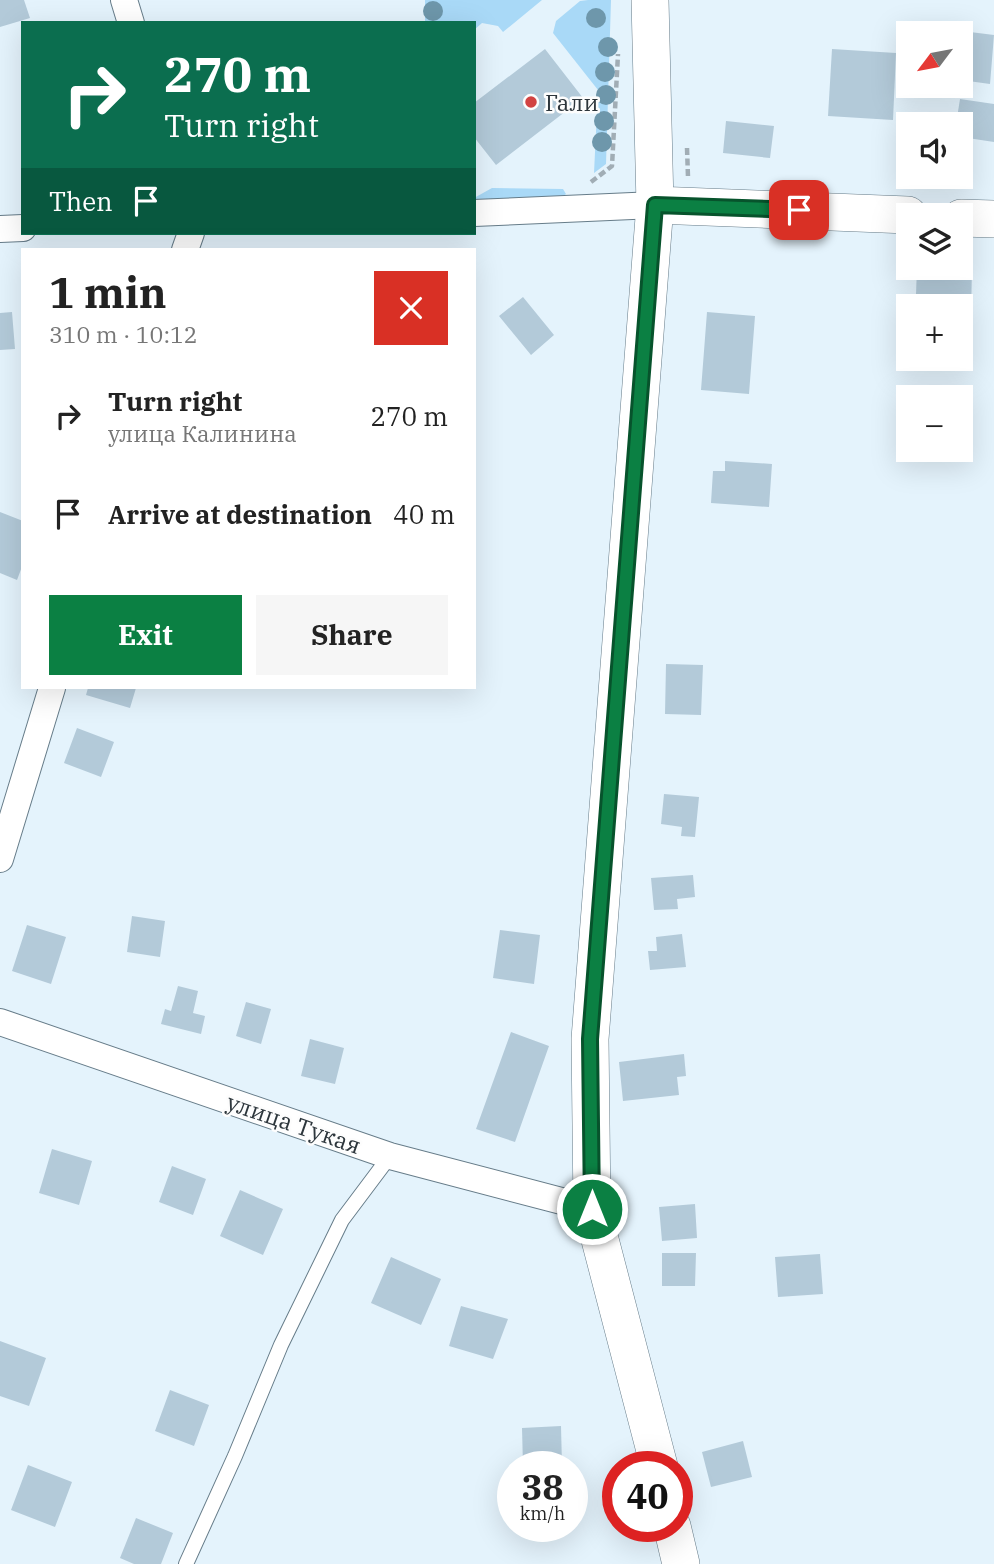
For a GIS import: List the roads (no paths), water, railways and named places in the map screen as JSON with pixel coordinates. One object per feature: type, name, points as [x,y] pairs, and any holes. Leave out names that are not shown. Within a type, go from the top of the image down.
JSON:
[{"type":"street","points":[[124,0],[130,21]]},
{"type":"street","points":[[650,0],[655,205],[590,1039],[592,1209],[655,1451]]},
{"type":"street","points":[[476,213],[655,205],[896,215]]},
{"type":"street","points":[[973,218],[994,219]]},
{"type":"street","points":[[0,229],[21,228]]},
{"type":"street","points":[[0,859],[52,689]]},
{"type":"street","name":"улица Тукая","points":[[0,1022],[390,1156],[592,1209]]},
{"type":"street","points":[[676,1542],[681,1564]]},
{"type":"lane","points":[[186,1564],[281,1345],[342,1220],[390,1156]]},
{"type":"place","name":"Гали","points":[[531,102]]}]
